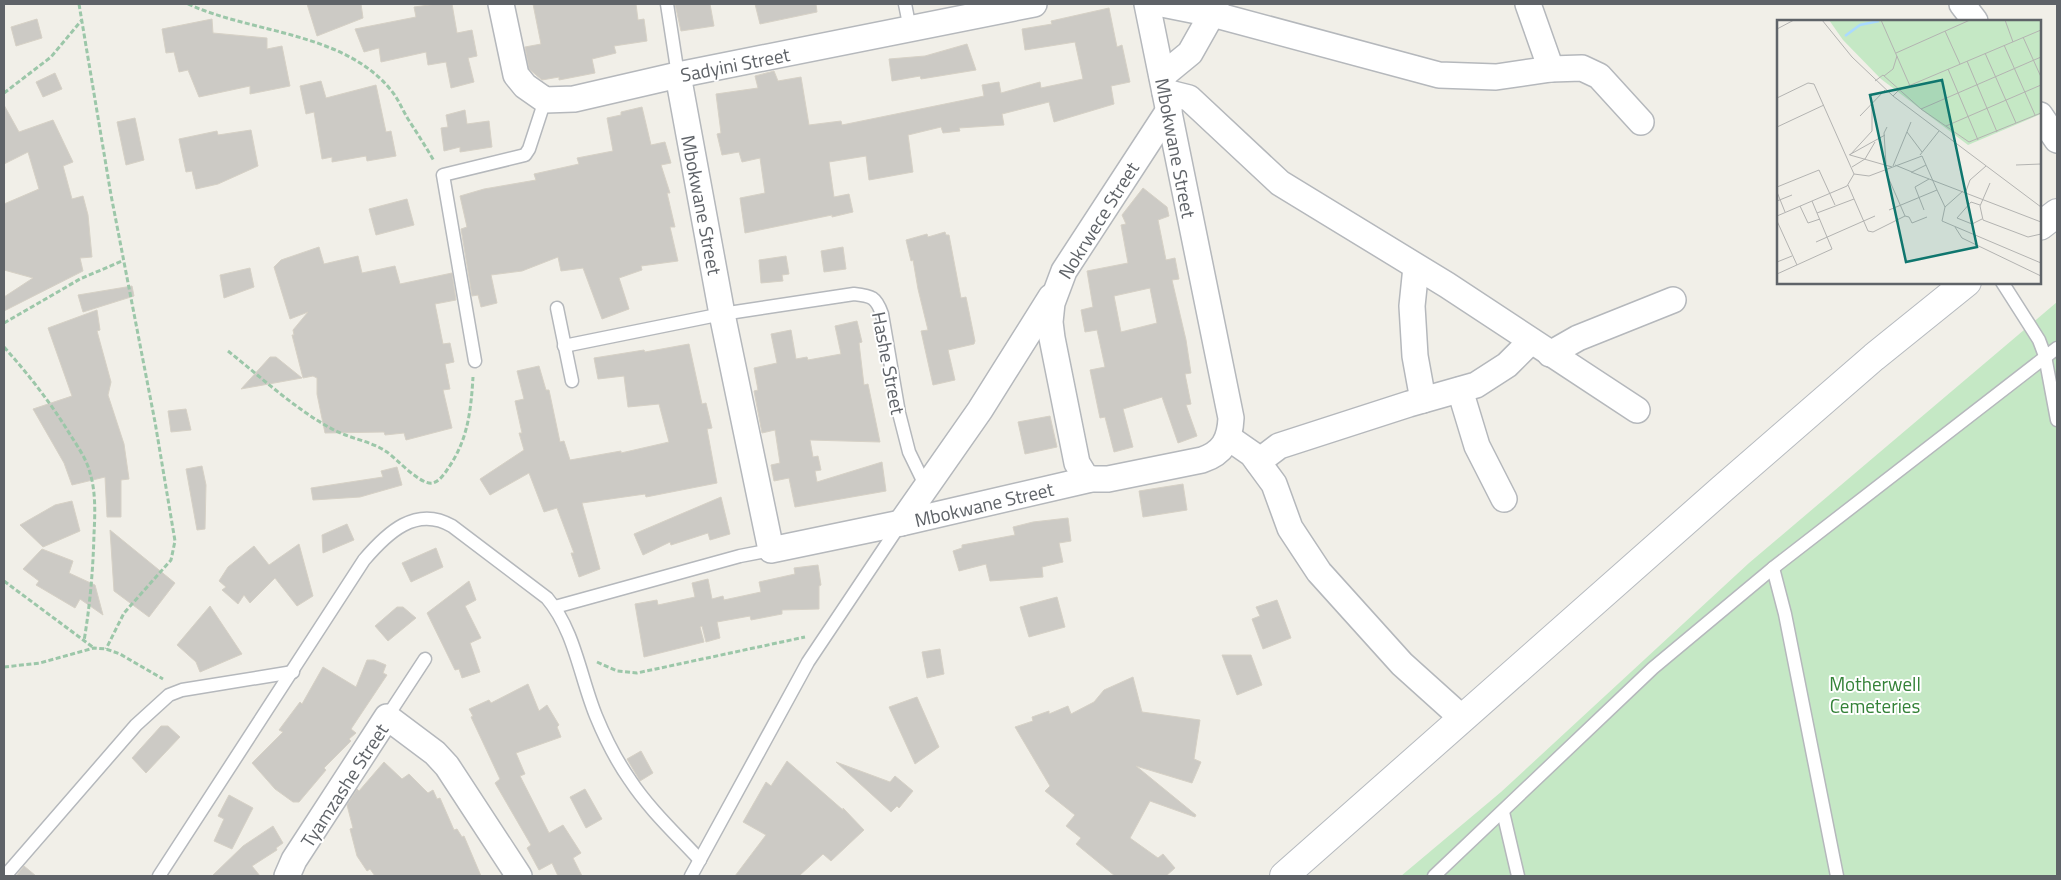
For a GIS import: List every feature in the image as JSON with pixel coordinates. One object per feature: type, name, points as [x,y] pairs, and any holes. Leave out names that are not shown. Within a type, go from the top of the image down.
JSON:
[{"type":"main road","points":[[2041,225],[2057,213]]},
{"type":"main road","points":[[1284,876],[1874,357],[1965,284]]},
{"type":"street","points":[[501,4],[516,75],[525,86],[545,100]]},
{"type":"street","name":"Sadyini Street","points":[[545,100],[574,99],[678,75],[1034,4]]},
{"type":"street","name":"Mbokwane Street","points":[[678,75],[722,314],[771,550],[901,523],[1091,479],[1108,479],[1202,460],[1215,454],[1226,444],[1229,438],[1231,418],[1147,4]]},
{"type":"street","points":[[1162,4],[1214,9],[1439,75],[1496,77],[1551,69],[1582,68],[1599,76],[1641,122]]},
{"type":"street","points":[[1528,4],[1551,69]]},
{"type":"street","points":[[1962,4],[1973,20]]},
{"type":"street","name":"Nokrwece Street","points":[[1091,479],[1085,476],[1076,463],[1052,338],[1050,313],[1055,291],[1064,271],[1214,9]]},
{"type":"street","points":[[1165,93],[1189,98],[1280,184],[1416,267],[1637,410]]},
{"type":"street","points":[[2041,116],[2057,140]]},
{"type":"street","points":[[1416,267],[1412,306],[1414,348],[1423,400]]},
{"type":"street","points":[[901,523],[980,410],[1055,291]]},
{"type":"street","points":[[1258,462],[1279,446],[1476,385],[1507,365],[1541,348],[1578,338],[1672,300]]},
{"type":"street","points":[[1460,390],[1477,446],[1504,499]]},
{"type":"street","points":[[1229,438],[1252,454],[1274,484],[1290,528],[1319,572],[1402,664],[1462,718]]},
{"type":"street","name":"Tyamzashe Street","points":[[287,876],[294,860],[387,717],[435,753],[447,766],[519,876]]},
{"type":"lane","points":[[667,4],[678,75]]},
{"type":"lane","points":[[905,4],[910,29]]},
{"type":"lane","points":[[474,361],[443,175],[524,155],[533,140],[545,100]]},
{"type":"lane","points":[[2003,284],[2039,340],[2045,356],[2057,420]]},
{"type":"lane","name":"Hashe Street","points":[[722,314],[854,294],[869,296],[878,303],[885,331],[899,413],[909,452],[926,486]]},
{"type":"lane","points":[[557,308],[572,381]]},
{"type":"lane","points":[[564,346],[722,314]]},
{"type":"lane","points":[[1434,876],[1653,668],[1773,568],[2057,348]]},
{"type":"lane","points":[[160,876],[364,560],[397,528],[414,520],[428,518],[440,519],[446,523],[547,598],[555,607],[575,652],[596,715],[612,751],[630,781],[700,860]]},
{"type":"lane","points":[[692,876],[808,662],[901,523]]},
{"type":"lane","points":[[555,607],[740,556],[771,550]]},
{"type":"lane","points":[[1773,568],[1785,614],[1837,876]]},
{"type":"lane","points":[[387,717],[425,659]]},
{"type":"lane","points":[[5,876],[22,854],[136,725],[169,695],[182,690],[293,672]]},
{"type":"lane","points":[[1503,812],[1518,876]]},
{"type":"path","points":[[79,4],[122,261],[155,422],[175,541],[171,560],[124,613],[106,649]]},
{"type":"path","points":[[188,4],[305,40],[340,53],[375,74],[390,90],[443,175]]},
{"type":"path","points":[[4,93],[51,56],[81,20]]},
{"type":"path","points":[[4,323],[80,279],[122,261]]},
{"type":"path","points":[[4,348],[52,404],[80,451],[90,473],[95,516],[91,604],[84,641]]},
{"type":"path","points":[[228,351],[324,424],[344,434],[380,447],[419,478],[430,483],[435,482],[444,474],[465,438],[471,408],[474,361]]},
{"type":"path","points":[[4,581],[94,648]]},
{"type":"path","points":[[575,652],[616,671],[637,673],[827,632]]},
{"type":"path","points":[[4,667],[40,663],[94,648],[106,649],[120,654],[182,690]]},
{"type":"green space","name":"Motherwell Cemeteries","points":[[2057,302],[2057,876],[1401,876],[1501,792],[1749,563]]},
{"type":"building","points":[[307,4],[361,4],[363,18],[317,36]]},
{"type":"building","points":[[452,4],[457,33],[472,30],[477,56],[468,58],[474,82],[451,88],[446,62],[428,65],[426,52],[381,62],[379,48],[364,52],[355,29],[416,17],[414,7]]},
{"type":"building","points":[[533,4],[636,4],[638,20],[644,19],[647,41],[614,46],[616,53],[592,59],[595,73],[559,80],[559,77],[542,80],[529,69],[525,47],[541,44]]},
{"type":"building","points":[[675,4],[710,4],[714,26],[681,31]]},
{"type":"building","points":[[755,4],[816,4],[817,12],[760,24]]},
{"type":"building","points":[[1109,8],[1117,47],[1122,45],[1130,82],[1111,86],[1114,104],[1054,122],[1049,102],[1002,114],[1004,125],[959,128],[960,131],[943,133],[941,127],[908,135],[913,172],[869,180],[866,156],[829,162],[834,197],[849,194],[853,212],[745,233],[740,198],[765,193],[760,158],[742,162],[739,152],[722,155],[717,134],[721,133],[716,94],[758,88],[755,76],[774,71],[778,81],[801,77],[809,125],[841,121],[842,125],[984,96],[982,85],[999,82],[1001,93],[1040,82],[1041,88],[1083,79],[1075,42],[1025,50],[1022,29],[1052,24],[1051,21]]},
{"type":"building","points":[[37,19],[42,38],[16,46],[11,27]]},
{"type":"building","points":[[212,19],[213,33],[267,38],[267,49],[282,46],[290,86],[250,94],[250,86],[199,97],[188,70],[179,72],[174,52],[166,53],[162,29]]},
{"type":"building","points":[[967,44],[976,70],[921,79],[920,76],[892,81],[889,59],[925,56]]},
{"type":"building","points":[[55,73],[62,89],[43,97],[36,82]]},
{"type":"building","points":[[321,81],[326,98],[376,85],[386,132],[391,131],[396,156],[367,161],[366,156],[332,162],[332,157],[322,159],[314,112],[306,114],[300,86]]},
{"type":"building","points":[[4,105],[19,132],[53,120],[73,162],[63,166],[72,199],[83,196],[88,215],[92,257],[80,258],[83,271],[4,311],[4,297],[33,278],[4,270],[4,204],[39,189],[28,152],[4,164]]},
{"type":"building","points":[[642,107],[651,145],[665,142],[671,163],[661,165],[670,193],[667,193],[675,227],[670,227],[678,261],[641,266],[642,270],[619,278],[629,309],[602,319],[583,268],[561,271],[558,257],[522,271],[491,275],[497,303],[481,307],[478,295],[472,296],[461,229],[467,227],[460,196],[484,189],[536,180],[534,174],[579,164],[577,158],[613,151],[607,118],[621,115],[621,112]]},
{"type":"building","points":[[465,110],[467,124],[489,121],[492,147],[460,152],[460,147],[444,151],[441,128],[448,127],[446,115]]},
{"type":"building","points":[[135,118],[144,160],[126,165],[117,122]]},
{"type":"building","points":[[251,130],[258,166],[218,184],[196,189],[192,171],[186,172],[179,139],[217,131],[218,135]]},
{"type":"building","points":[[1143,188],[1167,207],[1169,216],[1158,220],[1166,260],[1175,258],[1179,279],[1172,280],[1186,340],[1191,373],[1185,374],[1191,404],[1186,405],[1197,436],[1178,443],[1162,397],[1123,409],[1133,447],[1114,452],[1105,417],[1100,418],[1090,370],[1105,367],[1097,330],[1085,332],[1081,310],[1093,307],[1087,271],[1128,263],[1121,225],[1126,224],[1122,215]],"holes":[[[1150,288],[1157,323],[1121,332],[1114,296]]]},
{"type":"building","points":[[407,199],[414,225],[376,235],[369,209]]},
{"type":"building","points":[[945,232],[946,235],[949,235],[961,298],[966,297],[975,341],[974,344],[948,350],[955,380],[933,385],[921,331],[928,330],[913,260],[911,261],[906,240],[927,234],[928,237]]},
{"type":"building","points":[[319,247],[324,264],[358,256],[362,273],[395,266],[400,284],[452,273],[456,300],[435,304],[443,344],[450,343],[454,362],[445,364],[450,389],[443,390],[452,428],[406,440],[404,433],[385,435],[384,432],[325,433],[317,394],[317,378],[313,376],[303,378],[292,335],[294,335],[293,330],[308,312],[290,319],[274,267],[281,260]]},
{"type":"building","points":[[843,247],[846,269],[824,272],[821,251]]},
{"type":"building","points":[[786,256],[789,274],[782,275],[783,281],[761,283],[759,260]]},
{"type":"building","points":[[250,268],[254,287],[224,298],[220,275]]},
{"type":"building","points":[[132,286],[134,296],[83,312],[78,295]]},
{"type":"building","points":[[97,310],[100,330],[97,331],[111,382],[108,395],[124,444],[129,479],[121,480],[121,517],[107,517],[105,477],[72,485],[64,463],[33,409],[72,396],[48,328]]},
{"type":"building","points":[[857,321],[862,342],[859,343],[864,385],[868,384],[880,442],[810,440],[813,457],[818,456],[821,470],[815,471],[817,482],[882,462],[886,491],[795,507],[789,478],[774,481],[771,465],[780,463],[775,430],[762,433],[754,391],[758,390],[754,368],[777,363],[771,334],[791,330],[796,359],[807,357],[808,360],[841,354],[835,326]]},
{"type":"building","points":[[689,344],[702,404],[706,403],[712,428],[707,429],[717,483],[646,497],[645,494],[582,503],[600,569],[579,577],[571,553],[574,553],[557,508],[544,512],[529,473],[490,495],[480,479],[524,450],[519,433],[522,433],[515,401],[524,399],[517,371],[539,366],[546,390],[549,390],[560,442],[564,441],[570,460],[621,451],[621,453],[669,442],[659,404],[628,407],[624,376],[598,379],[594,358]]},
{"type":"building","points":[[270,357],[276,357],[302,378],[241,389]]},
{"type":"building","points":[[186,409],[191,430],[171,432],[168,411]]},
{"type":"building","points":[[1050,416],[1057,447],[1025,454],[1018,422]]},
{"type":"building","points":[[202,466],[206,485],[205,529],[197,530],[186,469]]},
{"type":"building","points":[[397,467],[402,485],[360,497],[313,500],[311,488],[383,477],[381,471]]},
{"type":"building","points":[[1183,484],[1187,510],[1143,517],[1139,491]]},
{"type":"building","points":[[721,497],[730,534],[710,540],[708,533],[671,545],[670,542],[643,555],[634,534]]},
{"type":"building","points":[[72,501],[80,531],[43,547],[20,525],[55,505]]},
{"type":"building","points":[[1068,518],[1071,541],[1059,543],[1063,562],[1042,567],[1043,577],[990,581],[986,564],[959,571],[953,551],[962,548],[962,545],[1015,535],[1013,527],[1033,522]]},
{"type":"building","points":[[347,524],[354,540],[323,553],[322,535]]},
{"type":"building","points":[[110,530],[175,583],[149,617],[114,591]]},
{"type":"building","points":[[299,544],[313,596],[297,606],[275,578],[250,603],[244,595],[238,604],[222,590],[226,587],[219,581],[228,567],[254,546],[269,565]]},
{"type":"building","points":[[436,548],[443,567],[411,582],[402,563]]},
{"type":"building","points":[[42,549],[73,561],[69,573],[95,585],[103,615],[80,599],[75,608],[36,585],[39,581],[23,569]]},
{"type":"building","points":[[818,565],[821,585],[819,586],[819,609],[782,610],[782,614],[751,620],[750,616],[717,622],[720,638],[706,642],[702,626],[700,627],[704,642],[644,657],[635,604],[657,600],[658,605],[695,597],[692,583],[708,579],[712,599],[723,596],[724,600],[761,592],[759,582],[795,574],[794,568]]},
{"type":"building","points":[[469,581],[476,600],[465,606],[481,638],[470,643],[480,672],[462,678],[459,669],[455,670],[427,613]]},
{"type":"building","points":[[1057,597],[1065,627],[1029,637],[1020,607]]},
{"type":"building","points":[[1277,600],[1291,638],[1263,649],[1252,619],[1260,616],[1256,607]]},
{"type":"building","points":[[210,606],[242,654],[200,672],[196,662],[177,645]]},
{"type":"building","points":[[397,607],[403,607],[416,618],[388,641],[375,626]]},
{"type":"building","points":[[940,649],[944,674],[927,678],[922,652]]},
{"type":"building","points":[[1222,655],[1251,655],[1262,685],[1237,695]]},
{"type":"building","points":[[367,660],[374,660],[386,665],[383,673],[387,675],[351,729],[356,733],[349,739],[351,741],[324,768],[326,770],[299,802],[293,802],[275,789],[252,763],[283,732],[279,730],[300,702],[302,704],[323,667],[356,687]]},
{"type":"building","points":[[1133,677],[1142,712],[1200,720],[1194,759],[1201,762],[1192,783],[1136,766],[1196,815],[1195,817],[1150,801],[1130,838],[1158,858],[1163,854],[1175,868],[1166,876],[1115,876],[1076,844],[1081,838],[1066,826],[1075,815],[1045,791],[1050,786],[1015,727],[1033,721],[1032,717],[1049,711],[1049,714],[1068,706],[1071,714],[1094,702],[1104,690]]},
{"type":"building","points":[[528,684],[539,711],[547,705],[559,725],[557,727],[561,737],[516,753],[525,774],[520,776],[549,833],[563,825],[581,853],[573,858],[582,876],[558,876],[552,863],[539,870],[527,848],[531,845],[495,783],[500,779],[471,717],[473,716],[469,709],[489,700],[491,703]]},
{"type":"building","points":[[917,697],[939,747],[915,764],[889,707]]},
{"type":"building","points":[[161,726],[168,726],[180,737],[146,773],[132,758]]},
{"type":"building","points":[[641,751],[653,773],[640,781],[627,759]]},
{"type":"building","points":[[787,761],[843,810],[843,808],[864,830],[831,861],[823,854],[799,876],[735,876],[766,835],[743,822],[766,782],[771,786]]},
{"type":"building","points":[[384,762],[402,779],[409,774],[428,793],[433,790],[437,799],[440,798],[454,830],[457,829],[462,837],[464,836],[481,876],[375,876],[370,869],[367,871],[357,856],[350,829],[353,828],[347,805],[357,789],[359,791]]},
{"type":"building","points":[[836,762],[890,782],[895,776],[913,791],[899,808],[897,806],[891,812]]},
{"type":"building","points":[[585,789],[602,819],[586,828],[570,797]]},
{"type":"building","points":[[229,795],[253,808],[232,849],[214,841],[224,819],[218,816]]},
{"type":"building","points":[[273,826],[283,843],[276,848],[277,850],[252,866],[260,876],[212,876],[243,846]]},
{"type":"building","points":[[24,866],[36,876],[16,876]]}]
